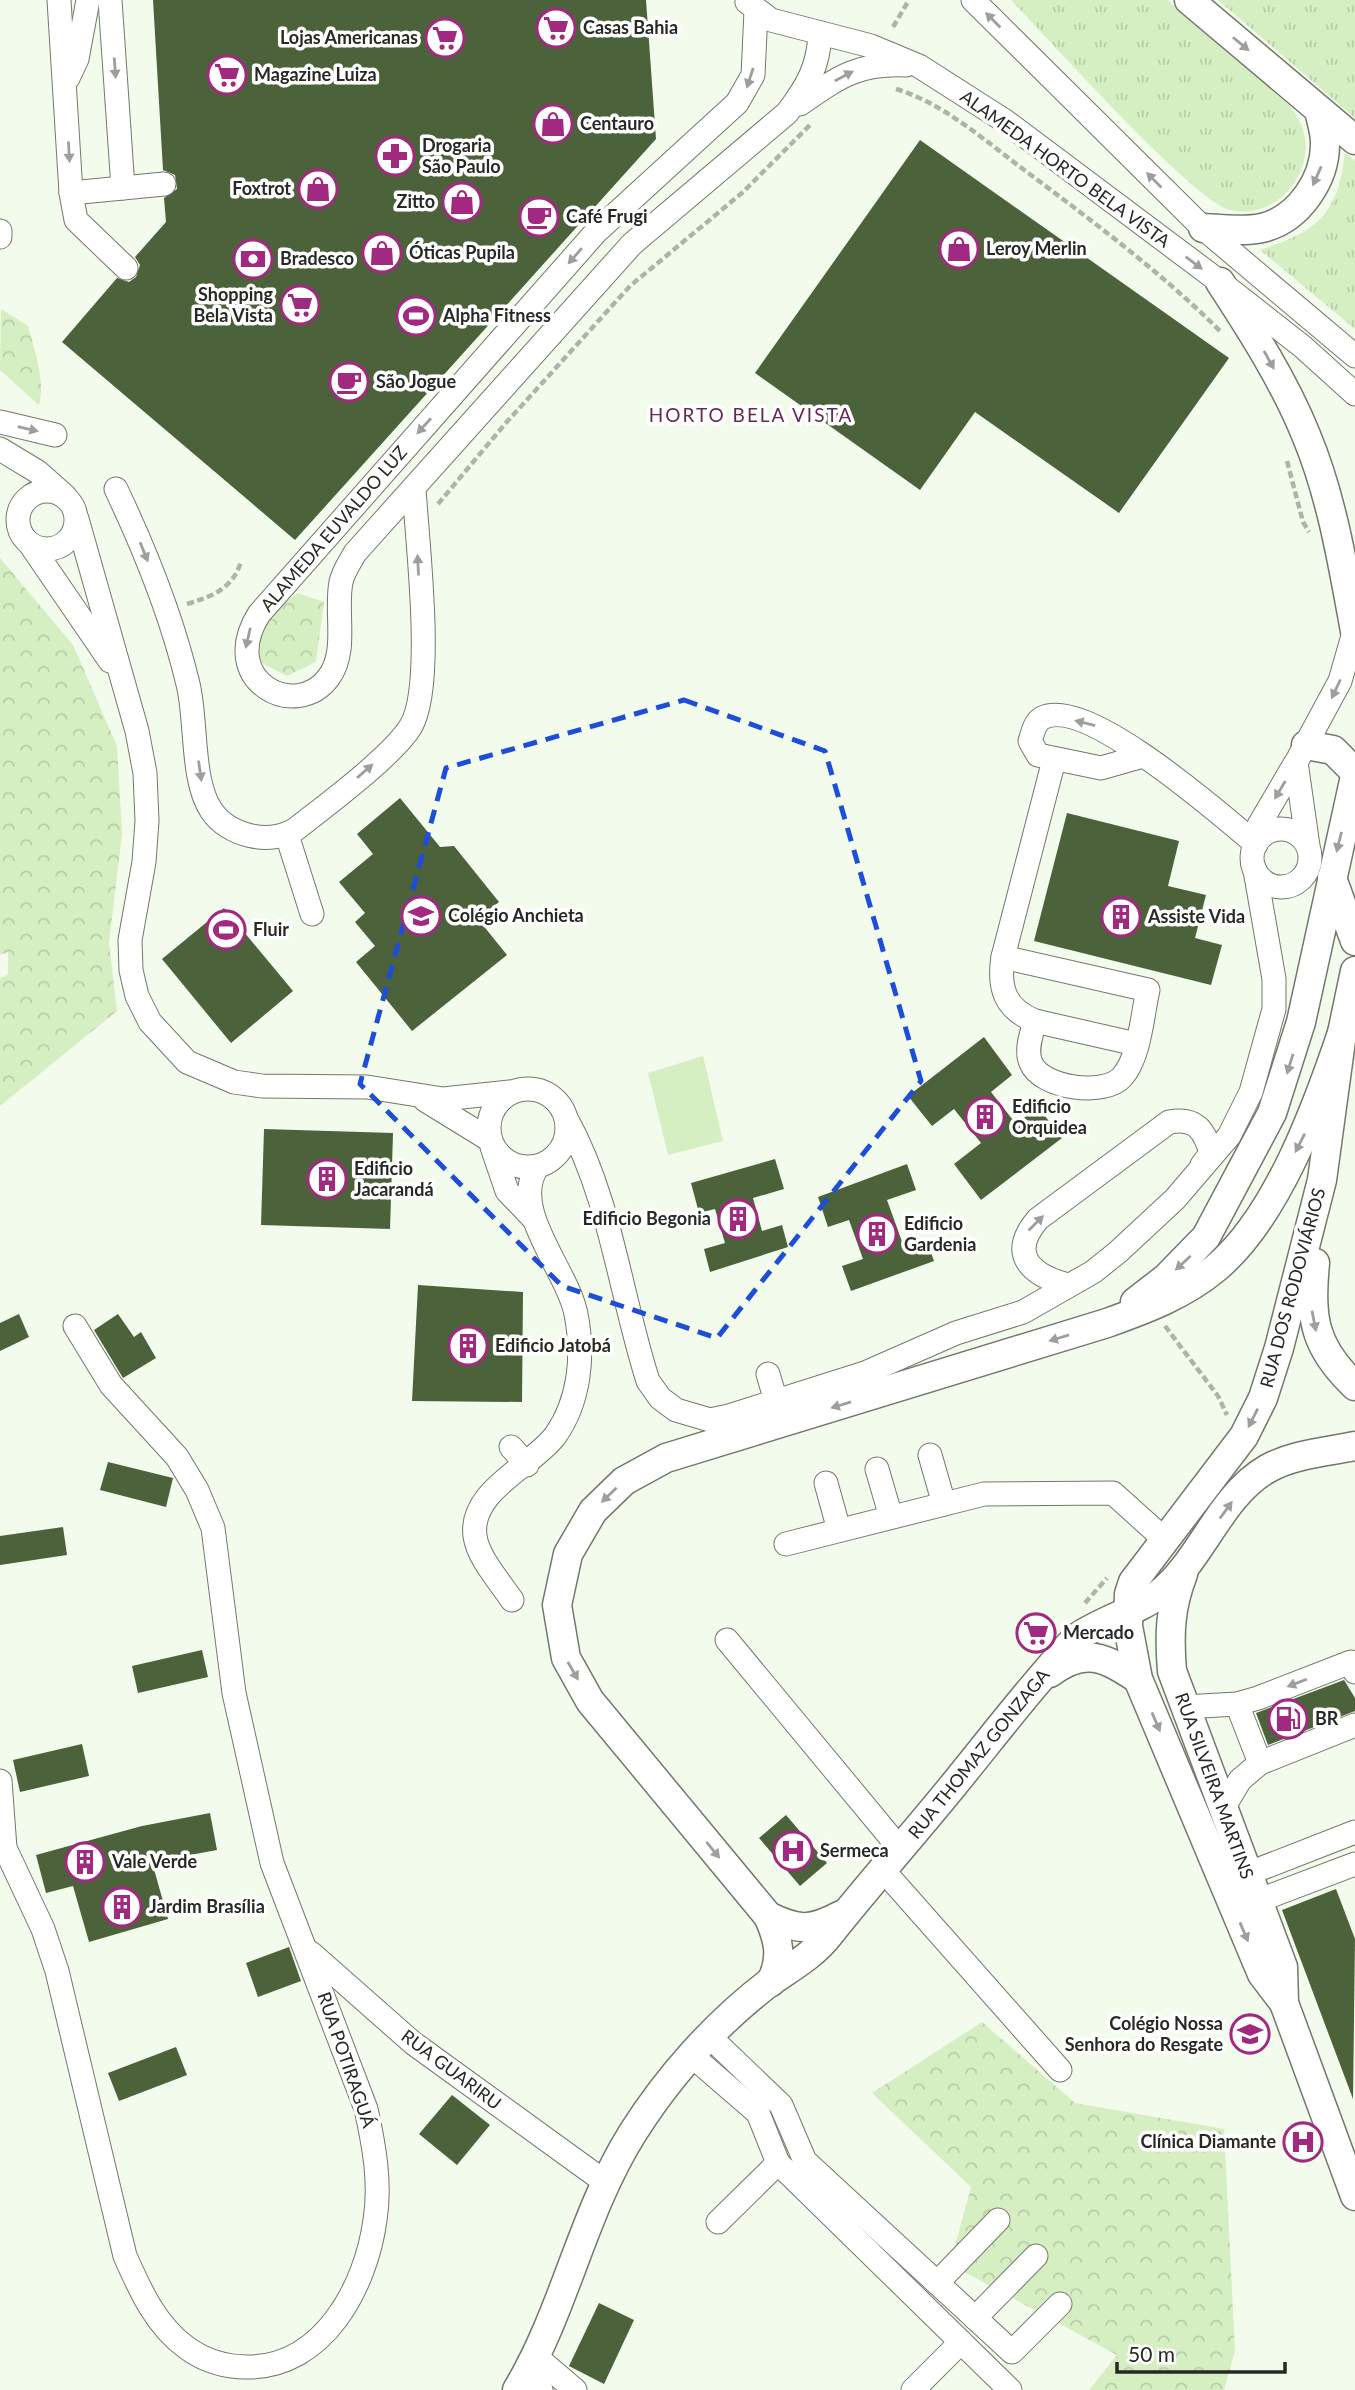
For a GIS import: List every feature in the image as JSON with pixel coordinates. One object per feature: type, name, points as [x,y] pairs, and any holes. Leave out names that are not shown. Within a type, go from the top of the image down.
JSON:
[{"type":"main road","points":[[1189,0],[1355,140]]},
{"type":"main road","points":[[1203,228],[1263,228],[1287,217],[1306,198],[1322,164],[1325,142],[1319,110]]},
{"type":"main road","points":[[1220,282],[1253,332],[1307,436],[1325,491],[1355,630]]},
{"type":"main road","points":[[1107,1323],[1191,1255],[1206,1237],[1251,1156],[1289,1067],[1355,774],[1333,750],[1301,754]]},
{"type":"main road","points":[[1331,875],[1355,941]]},
{"type":"main road","name":"RUA DOS RODOVIÁRIOS","points":[[1128,1609],[1133,1582],[1244,1436],[1263,1398],[1322,1180],[1342,1034],[1355,971]]},
{"type":"main road","points":[[771,1982],[779,1955],[776,1933],[768,1916],[590,1700],[566,1658],[557,1605],[568,1554],[593,1511],[624,1480],[666,1458],[1107,1323],[1162,1303],[1193,1285],[1216,1268],[1252,1229],[1315,1113],[1342,1034]]},
{"type":"main road","points":[[1322,1180],[1311,1303],[1313,1324],[1321,1344],[1355,1386]]},
{"type":"main road","points":[[1128,1609],[1158,1595],[1186,1566],[1231,1502],[1267,1469],[1310,1454],[1355,1446]]},
{"type":"main road","name":"RUA SILVEIRA MARTINS","points":[[1186,1566],[1173,1600],[1170,1622],[1172,1671],[1283,1967],[1284,2003]]},
{"type":"main road","name":"RUA SILVEIRA MARTINS","points":[[1128,1609],[1132,1656],[1139,1679],[1262,1974],[1284,2003],[1355,2196]]},
{"type":"main road","name":"RUA THOMAZ GONZAGA","points":[[529,2378],[605,2182],[656,2098],[701,2046],[771,1982],[792,1970],[827,1938],[841,1915],[892,1860],[1075,1639],[1092,1626],[1128,1609]]},
{"type":"main road","points":[[1037,1684],[1058,1667],[1089,1657],[1113,1662],[1139,1679]]},
{"type":"main road","points":[[768,1916],[787,1925],[804,1928],[819,1927],[841,1915]]},
{"type":"street","points":[[59,0],[71,193],[76,220],[126,268]]},
{"type":"street","points":[[65,84],[77,59],[88,0]]},
{"type":"street","points":[[110,0],[123,188]]},
{"type":"street","name":"ALAMEDA HORTO BELA VISTA","points":[[972,0],[1203,228],[1355,356]]},
{"type":"street","name":"ALAMEDA HORTO BELA VISTA","points":[[751,5],[771,20],[871,46],[919,66],[1005,121],[1220,282],[1303,347],[1355,394]]},
{"type":"street","name":"ALAMEDA EUVALDO LUZ","points":[[751,5],[753,75],[737,103],[596,232],[259,614],[246,641],[246,659],[264,687],[279,693],[311,692],[332,673],[338,652],[341,579],[355,553],[632,244],[787,113],[802,93],[819,60],[820,33]]},
{"type":"street","points":[[787,113],[860,68],[876,64],[919,66]]},
{"type":"street","points":[[71,193],[163,184]]},
{"type":"street","points":[[0,231],[0,237]]},
{"type":"street","points":[[0,422],[55,435]]},
{"type":"street","points":[[0,449],[38,472],[74,510],[123,681],[145,773],[144,862],[130,940],[131,970],[137,996],[150,1022],[187,1062],[234,1082],[262,1086],[367,1087],[443,1099],[524,1088],[544,1093],[560,1105],[583,1152],[620,1268],[648,1381],[660,1398],[676,1410],[710,1420],[865,1373],[956,1333],[1023,1312],[1093,1272],[1118,1252],[1148,1226],[1229,1136],[1251,1092],[1274,1009],[1274,979],[1252,862],[1259,825],[1340,681],[1355,630]]},
{"type":"street","points":[[116,489],[167,611],[190,688],[202,779],[210,809],[222,823],[238,832],[259,837],[287,835],[395,745],[410,727],[419,709],[423,691],[423,654],[414,488]]},
{"type":"street","points":[[55,491],[74,510],[75,530],[61,546],[40,549],[26,540],[19,529],[19,511],[29,496],[37,492],[55,491]]},
{"type":"street","points":[[0,509],[58,581],[123,681]]},
{"type":"street","points":[[1143,756],[1101,768],[1038,755],[1032,749],[1030,741],[1036,722],[1053,716],[1100,727],[1143,756],[1256,844]]},
{"type":"street","points":[[1255,870],[1269,884],[1288,886],[1298,882],[1309,866],[1301,754]]},
{"type":"street","points":[[1054,760],[1003,957],[1000,976],[1002,992],[1020,1015],[1136,1044]]},
{"type":"street","points":[[1256,844],[1269,832],[1287,830],[1296,833],[1308,846]]},
{"type":"street","points":[[287,835],[312,914]]},
{"type":"street","points":[[1003,957],[1148,990],[1129,1068],[1120,1080],[1088,1090],[1049,1079],[1031,1063],[1029,1050],[1035,1020]]},
{"type":"street","points":[[510,1092],[493,1109],[489,1120],[490,1142],[497,1169],[507,1191],[533,1218]]},
{"type":"street","points":[[419,1097],[490,1142],[506,1161],[516,1166],[538,1166],[551,1159],[562,1148],[567,1134],[566,1118]]},
{"type":"street","points":[[1068,1285],[1050,1280],[1027,1263],[1023,1248],[1027,1232],[1038,1219],[1169,1122],[1185,1119],[1198,1125],[1207,1138],[1211,1153],[1195,1175]]},
{"type":"street","points":[[512,1600],[479,1549],[475,1535],[476,1517],[484,1501],[527,1465],[555,1435],[568,1411],[580,1364],[581,1337],[574,1303],[533,1218],[528,1189],[538,1166]]},
{"type":"street","name":"RUA POTIRAGUÁ","points":[[0,1781],[3,1847],[43,1929],[57,1971],[125,2256],[141,2293],[165,2328],[186,2348],[228,2367],[261,2368],[287,2361],[313,2346],[333,2324],[353,2292],[368,2252],[376,2219],[377,2181],[366,2109],[272,1863],[233,1693],[213,1528],[197,1490],[177,1457],[111,1385],[75,1326]]},
{"type":"street","points":[[768,1374],[776,1401]]},
{"type":"street","points":[[511,1447],[527,1465]]},
{"type":"street","points":[[930,1455],[944,1504]]},
{"type":"street","points":[[877,1469],[891,1517]]},
{"type":"street","points":[[826,1483],[839,1530]]},
{"type":"street","points":[[786,1544],[984,1494],[1113,1493],[1164,1539]]},
{"type":"street","points":[[727,1640],[892,1860],[1060,2070]]},
{"type":"street","points":[[1184,1706],[1237,1704],[1351,1662],[1355,1671]]},
{"type":"street","points":[[1237,1704],[1260,1763]]},
{"type":"street","points":[[1222,1810],[1240,1780],[1260,1763],[1355,1725]]},
{"type":"street","points":[[1247,1874],[1355,1832]]},
{"type":"street","points":[[1257,1901],[1355,1864]]},
{"type":"street","name":"RUA GUARIRU","points":[[306,1948],[413,2043],[605,2182]]},
{"type":"street","points":[[701,2046],[758,2113],[778,2163],[961,2342],[998,2386]]},
{"type":"street","points":[[701,2046],[781,2105],[805,2161],[1012,2353],[1060,2304]]},
{"type":"street","points":[[718,2222],[778,2163]]},
{"type":"street","points":[[937,2283],[998,2220]]},
{"type":"street","points":[[975,2318],[1036,2256]]},
{"type":"street","points":[[913,2390],[961,2342]]},
{"type":"street","points":[[529,2378],[575,2390]]},
{"type":"path","points":[[893,27],[909,0]]},
{"type":"path","points":[[892,87],[912,94],[978,135],[1144,260],[1226,337]]},
{"type":"path","points":[[434,514],[447,490],[630,286],[742,193],[785,153],[812,122]]},
{"type":"path","points":[[1285,452],[1303,522],[1316,543]]},
{"type":"path","points":[[167,611],[225,590],[237,575],[241,562]]},
{"type":"highlighted area","points":[[684,700],[825,751],[921,1081],[717,1338],[562,1286],[360,1084],[446,768]]},
{"type":"green space","points":[[1011,0],[1167,0],[1289,105],[1303,129],[1305,149],[1303,165],[1297,179],[1275,202],[1262,208],[1230,210],[1212,200],[1154,150]]},
{"type":"green space","points":[[1218,0],[1355,0],[1355,118]]},
{"type":"green space","points":[[1345,153],[1355,161],[1355,329],[1260,250],[1297,236],[1321,218],[1336,192]]},
{"type":"green space","points":[[1,309],[28,326],[40,376],[39,405],[0,370]]},
{"type":"green space","points":[[0,558],[73,645],[117,746],[122,834],[109,943],[117,1011],[0,1106],[0,978],[8,974],[8,952],[0,955]]},
{"type":"green space","points":[[298,593],[324,602],[316,662],[287,676],[252,658],[271,612]]},
{"type":"green space","points":[[703,1056],[723,1141],[668,1155],[648,1073]]},
{"type":"green space","points":[[982,2022],[1075,2103],[1224,2129],[1235,2351],[1224,2390],[1089,2390],[1117,2355],[950,2264],[971,2187],[872,2093]]},
{"type":"building","name":"Shopping Bela Vista","points":[[153,0],[646,0],[656,139],[295,540],[62,342],[117,278],[129,282],[136,277],[140,265],[135,257],[166,222],[164,198],[177,189],[175,175],[163,170]]},
{"type":"building","name":"Leroy Merlin","points":[[920,140],[1229,358],[1119,513],[975,412],[920,490],[755,373]]},
{"type":"building","name":"Colégio Anchieta","points":[[400,798],[440,847],[454,846],[499,902],[478,919],[507,955],[412,1031],[356,962],[375,946],[355,922],[365,913],[339,882],[373,854],[357,834]]},
{"type":"building","name":"Assiste Vida","points":[[1067,813],[1179,841],[1168,886],[1206,895],[1195,938],[1222,945],[1211,985],[1034,941]]},
{"type":"building","points":[[224,908],[293,991],[231,1043],[162,959]]},
{"type":"building","name":"Edificio Orquidea","points":[[984,1037],[1012,1075],[991,1092],[1016,1124],[1038,1107],[1062,1138],[981,1200],[954,1164],[981,1143],[954,1109],[932,1126],[908,1096]]},
{"type":"building","name":"Edificio Jacarandá","points":[[264,1129],[393,1133],[390,1229],[261,1225]]},
{"type":"building","name":"Edificio Begonia","points":[[775,1159],[784,1189],[753,1198],[762,1231],[782,1225],[788,1247],[710,1272],[704,1249],[725,1243],[715,1209],[699,1213],[691,1183]]},
{"type":"building","name":"Edificio Gardenia","points":[[907,1164],[916,1190],[887,1200],[905,1250],[927,1242],[934,1261],[851,1291],[842,1266],[863,1259],[849,1220],[828,1227],[818,1197]]},
{"type":"building","name":"Edificio Jatobá","points":[[418,1285],[523,1292],[522,1402],[412,1401]]},
{"type":"building","points":[[19,1314],[29,1337],[0,1351],[0,1323]]},
{"type":"building","points":[[118,1314],[134,1337],[141,1332],[156,1358],[123,1378],[94,1330]]},
{"type":"building","points":[[108,1462],[173,1478],[166,1507],[100,1490]]},
{"type":"building","points":[[63,1527],[67,1555],[0,1565],[0,1536]]},
{"type":"building","points":[[202,1650],[208,1677],[138,1693],[132,1666]]},
{"type":"building","points":[[1344,1680],[1355,1698],[1355,1711],[1268,1745],[1256,1713]]},
{"type":"building","points":[[82,1744],[89,1776],[20,1792],[13,1760]]},
{"type":"building","points":[[210,1813],[217,1850],[152,1862],[168,1919],[89,1942],[73,1886],[46,1893],[36,1855],[142,1826]]},
{"type":"building","name":"Sermeca","points":[[786,1815],[827,1863],[800,1886],[759,1838]]},
{"type":"building","points":[[1336,1889],[1355,1939],[1353,2099],[1282,1910]]},
{"type":"building","points":[[289,1947],[301,1981],[258,1997],[246,1963]]},
{"type":"building","points":[[176,2047],[187,2075],[119,2101],[108,2073]]},
{"type":"building","points":[[452,2095],[490,2125],[457,2165],[419,2134]]},
{"type":"building","points":[[599,2303],[634,2320],[604,2384],[569,2366]]},
{"type":"place","name":"Casas Bahia","points":[[556,28]]},
{"type":"place","name":"Lojas Americanas","points":[[445,38]]},
{"type":"place","name":"Magazine Luiza","points":[[227,75]]},
{"type":"place","name":"Centauro","points":[[553,124]]},
{"type":"place","name":"Drogaria São Paulo","points":[[395,156]]},
{"type":"place","name":"Foxtrot","points":[[318,189]]},
{"type":"place","name":"Zitto","points":[[462,202]]},
{"type":"place","name":"Café Frugi","points":[[539,217]]},
{"type":"place","name":"Leroy Merlin","points":[[959,249]]},
{"type":"place","name":"Óticas Pupila","points":[[382,253]]},
{"type":"place","name":"Bradesco","points":[[253,259]]},
{"type":"place","name":"Shopping Bela Vista","points":[[300,305]]},
{"type":"place","name":"Alpha Fitness","points":[[416,316]]},
{"type":"place","name":"São Jogue","points":[[349,382]]},
{"type":"place","name":"Colégio Anchieta","points":[[421,916]]},
{"type":"place","name":"Assiste Vida","points":[[1121,917]]},
{"type":"place","name":"Fluir","points":[[226,930]]},
{"type":"place","name":"Edificio Orquidea","points":[[985,1117]]},
{"type":"place","name":"Edificio Jacarandá","points":[[327,1179]]},
{"type":"place","name":"Edificio Begonia","points":[[738,1219]]},
{"type":"place","name":"Edificio Gardenia","points":[[877,1234]]},
{"type":"place","name":"Edificio Jatobá","points":[[468,1346]]},
{"type":"place","name":"Mercado","points":[[1036,1633]]},
{"type":"place","name":"BR","points":[[1288,1719]]},
{"type":"place","name":"Sermeca","points":[[793,1851]]},
{"type":"place","name":"Vale Verde","points":[[85,1862]]},
{"type":"place","name":"Jardim Brasília","points":[[122,1907]]},
{"type":"place","name":"Colégio Nossa Senhora do Resgate","points":[[1250,2034]]},
{"type":"place","name":"Clínica Diamante","points":[[1303,2142]]},
{"type":"district","name":"HORTO BELA VISTA","points":[[751,415]]}]
